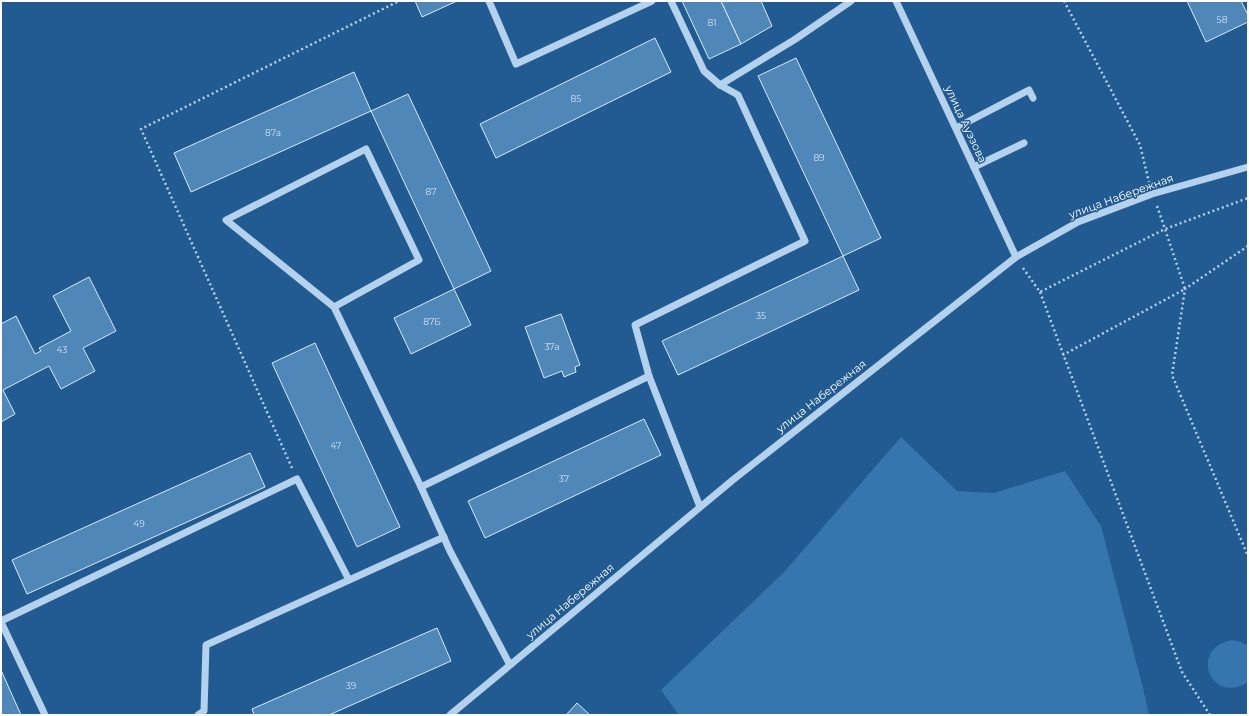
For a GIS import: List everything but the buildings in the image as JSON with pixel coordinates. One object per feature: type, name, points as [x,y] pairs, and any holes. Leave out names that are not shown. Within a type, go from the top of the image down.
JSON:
[{"type":"street","points":[[489,1],[516,64],[652,1]]},
{"type":"street","points":[[671,1],[704,71],[720,84],[738,95],[805,241],[635,325],[649,376],[700,507]]},
{"type":"street","points":[[720,84],[794,40],[850,1]]},
{"type":"street","name":"улица Ауэзова","points":[[896,1],[1016,257]]},
{"type":"street","points":[[956,128],[1029,90],[1033,98]]},
{"type":"street","points":[[974,167],[1024,143]]},
{"type":"street","points":[[334,308],[419,260],[366,149],[226,220],[334,308],[444,537],[510,665]]},
{"type":"street","name":"улица Набережная","points":[[450,715],[734,479],[1016,257],[1078,222],[1152,194],[1248,167]]},
{"type":"street","points":[[421,487],[649,376]]},
{"type":"street","points":[[46,715],[1,622],[297,479],[350,580]]},
{"type":"street","points":[[198,715],[204,711],[206,645],[444,537]]},
{"type":"path","points":[[1064,1],[1140,145],[1152,194],[1185,288],[1172,375],[1248,556]]},
{"type":"path","points":[[1040,292],[1165,229],[1248,198]]},
{"type":"path","points":[[1063,355],[1185,288],[1248,246]]},
{"type":"path","points":[[1016,257],[1040,292],[1182,672],[1210,715]]},
{"type":"shaded area","points":[[901,437],[957,491],[994,493],[1065,471],[1101,526],[1149,715],[679,715],[661,690],[785,571]]},
{"type":"shaded area","points":[[1232,640],[1241,642],[1248,646],[1248,682],[1235,687],[1224,687],[1215,682],[1210,673],[1208,664],[1210,654],[1218,645]]}]
